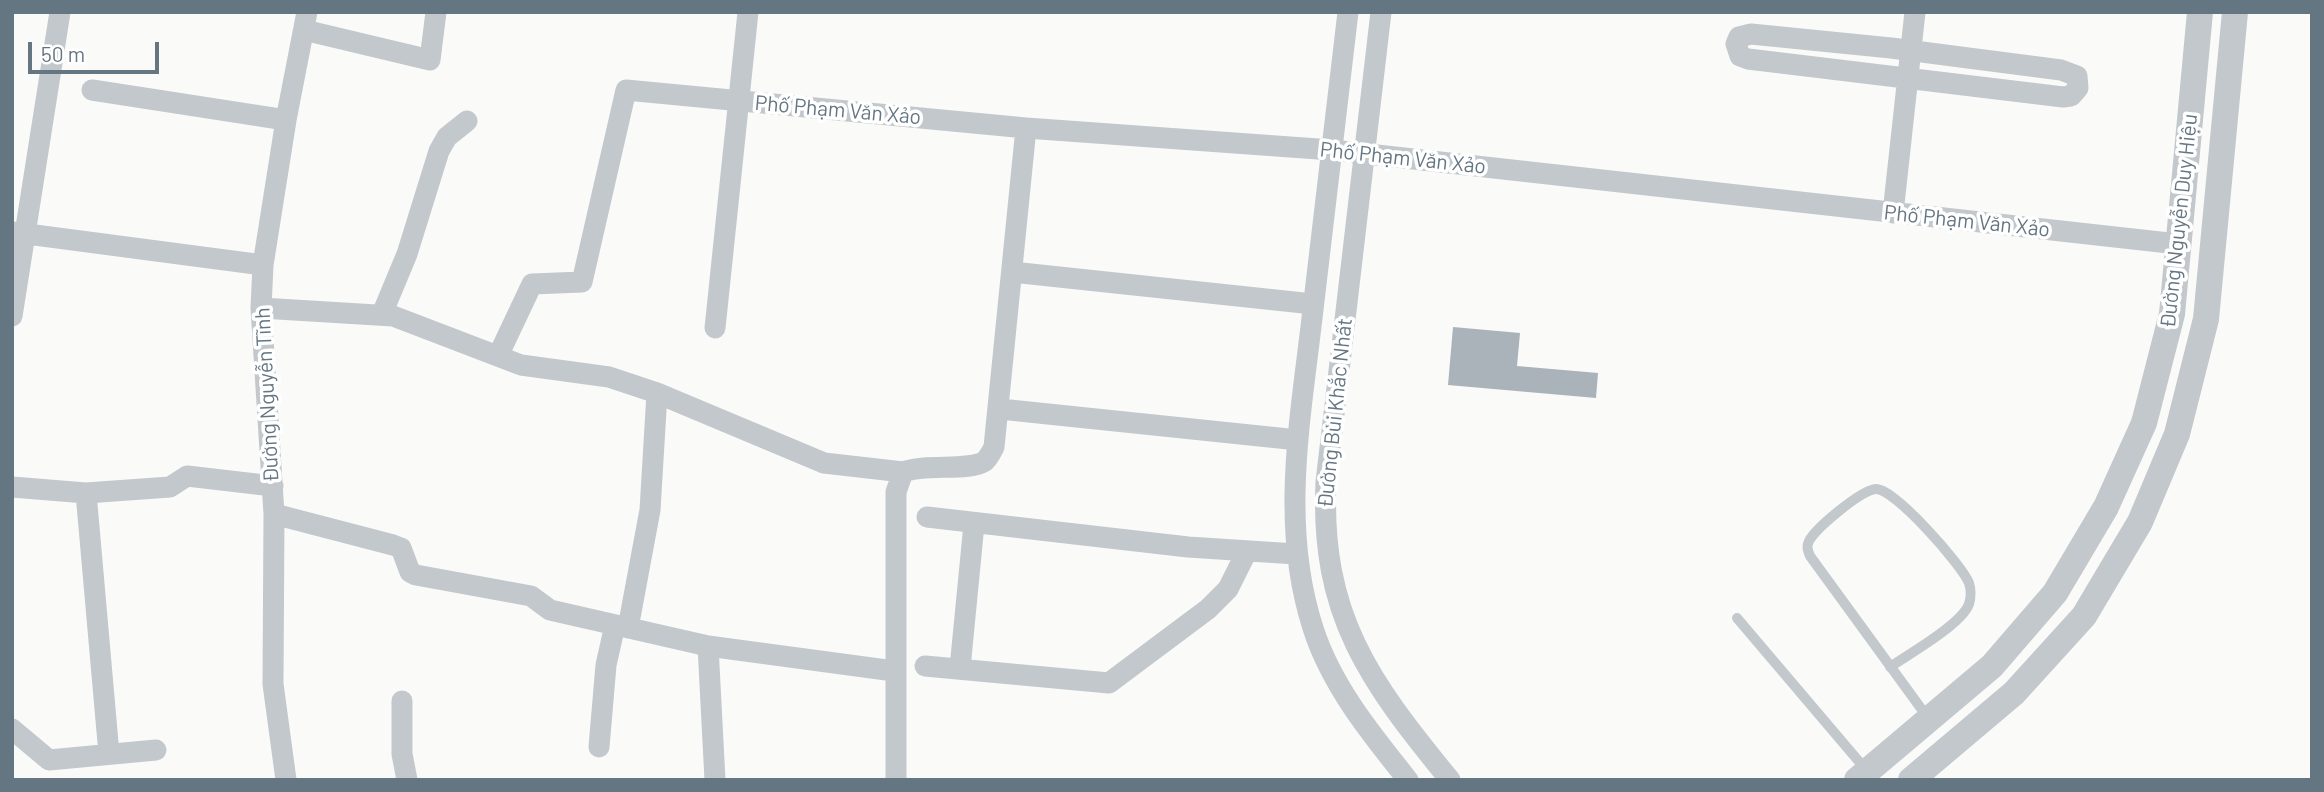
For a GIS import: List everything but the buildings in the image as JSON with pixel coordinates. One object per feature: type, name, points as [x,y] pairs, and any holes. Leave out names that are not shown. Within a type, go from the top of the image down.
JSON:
[{"type":"street","points":[[12,316],[18,233],[60,12]]},
{"type":"street","points":[[306,21],[430,60],[436,12]]},
{"type":"street","points":[[715,328],[748,12]]},
{"type":"street","name":"Đường Bùi Khắc Nhất","points":[[1348,12],[1298,440],[1294,526],[1296,554],[1313,630],[1344,694],[1408,780]]},
{"type":"street","name":"Đường Bùi Khắc Nhất","points":[[1381,12],[1326,482],[1324,528],[1330,572],[1344,623],[1370,674],[1408,728],[1450,780]]},
{"type":"street","points":[[1893,213],[1914,12]]},
{"type":"street","name":"Đường Nguyễn Duy Hiệu","points":[[1862,775],[1992,666],[2055,593],[2106,507],[2144,423],[2172,314],[2200,12]]},
{"type":"street","name":"Đường Nguyễn Duy Hiệu","points":[[1911,780],[2014,693],[2084,616],[2140,522],[2177,434],[2206,319],[2235,12]]},
{"type":"street","name":"Đường Nguyễn Tĩnh","points":[[286,780],[271,657],[274,514],[261,308],[263,265],[286,120],[306,21]]},
{"type":"street","points":[[1751,34],[1910,50],[2071,72],[2077,76],[2078,88],[2071,96],[2063,97],[1907,78],[1748,59],[1740,56],[1736,44],[1739,37],[1751,34]]},
{"type":"street","points":[[92,90],[286,120]]},
{"type":"street","name":"Phố Phạm Văn Xảo","points":[[498,356],[532,284],[582,282],[626,90],[1026,128],[1364,153],[2178,244]]},
{"type":"street","points":[[382,314],[407,254],[439,150],[447,137],[467,121]]},
{"type":"street","points":[[261,308],[382,314],[536,368],[609,377],[657,393],[780,447],[824,463],[903,472],[919,466],[966,466],[985,461],[994,447],[1000,409],[1026,128]]},
{"type":"street","points":[[18,233],[263,265]]},
{"type":"street","points":[[2178,244],[2213,247]]},
{"type":"street","points":[[1012,272],[1313,304]]},
{"type":"street","points":[[599,747],[606,665],[622,626],[650,510],[657,393]]},
{"type":"street","points":[[1000,409],[1298,440]]},
{"type":"street","points":[[896,780],[896,492],[903,472]]},
{"type":"street","points":[[12,487],[86,493],[170,487],[187,476],[273,486]]},
{"type":"street","points":[[86,493],[109,754]]},
{"type":"street","points":[[274,514],[401,548],[410,572],[416,575],[531,596],[550,610],[708,646],[894,671]]},
{"type":"street","points":[[927,517],[974,524],[1296,554]]},
{"type":"street","points":[[960,668],[974,524]]},
{"type":"street","points":[[925,666],[1109,683],[1208,609],[1228,589],[1247,551]]},
{"type":"street","points":[[708,646],[715,780]]},
{"type":"street","points":[[402,701],[402,754],[407,780]]},
{"type":"street","points":[[12,729],[48,770],[109,754],[156,750]]},
{"type":"lane","points":[[1890,667],[1963,616],[1970,596],[1969,584],[1961,569],[1893,495],[1876,489],[1864,492],[1823,526],[1810,539],[1807,548],[1890,667],[1929,719]]},
{"type":"lane","points":[[1737,618],[1862,775]]}]
